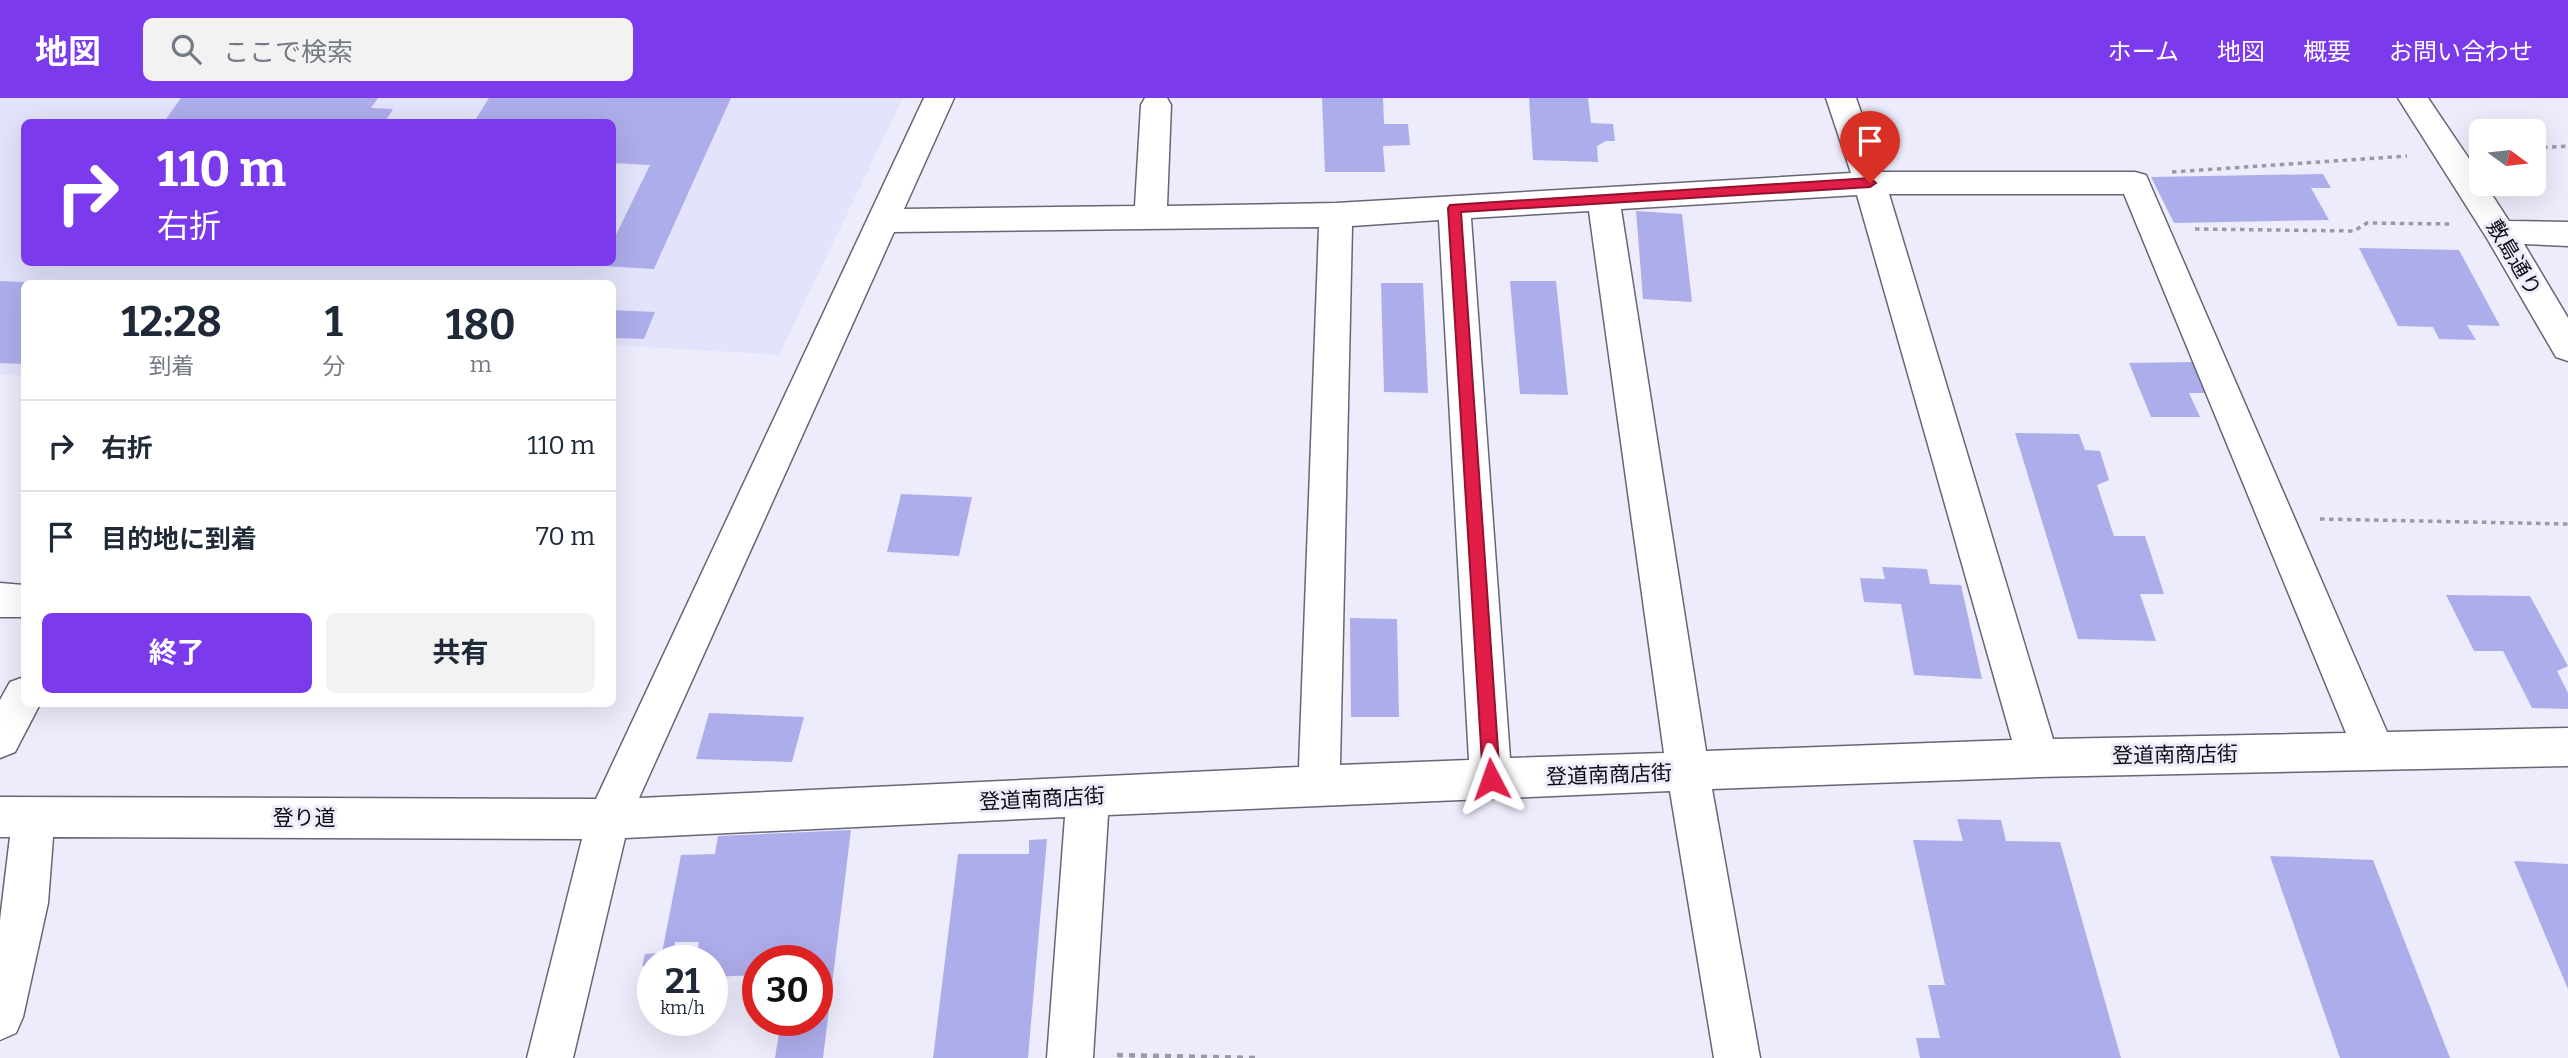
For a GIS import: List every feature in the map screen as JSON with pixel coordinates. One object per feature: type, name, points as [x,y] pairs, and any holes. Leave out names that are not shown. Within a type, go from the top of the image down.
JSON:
[{"type":"street","points":[[550,1058],[608,819],[939,98]]},
{"type":"street","points":[[1841,98],[1870,183],[2038,758]]},
{"type":"street","name":"敷島通り","points":[[2413,98],[2500,232],[2568,348]]},
{"type":"street","points":[[1150,218],[1156,105]]},
{"type":"street","points":[[884,221],[1336,215],[1870,183],[2135,183],[2374,751]]},
{"type":"street","points":[[1603,199],[1688,772],[1737,1058]]},
{"type":"street","points":[[1454,208],[1491,779]]},
{"type":"street","points":[[1319,785],[1336,215]]},
{"type":"street","points":[[2500,232],[2568,234]]},
{"type":"street","points":[[0,600],[21,601]]},
{"type":"street","points":[[0,739],[21,700]]},
{"type":"street","name":"登道南商店街","points":[[608,819],[1319,785],[2038,758],[2568,747]]},
{"type":"street","points":[[1070,1057],[1087,797]]},
{"type":"street","points":[[0,1017],[26,903],[16,817]]},
{"type":"street","name":"登り道","points":[[16,817],[608,819]]},
{"type":"path","points":[[2546,147],[2568,146]]},
{"type":"path","points":[[2135,183],[2144,173],[2448,153]]},
{"type":"path","points":[[2154,229],[2354,231],[2367,223],[2435,223],[2500,232]]},
{"type":"path","points":[[2276,518],[2568,524]]},
{"type":"path","points":[[1070,1057],[1206,1055],[1258,1058]]},
{"type":"shaded area","points":[[0,98],[903,98],[779,355],[616,345],[616,280],[21,280],[21,376],[0,374]]},
{"type":"building","points":[[181,98],[378,98],[371,108],[393,109],[387,119],[166,119]]},
{"type":"building","points":[[489,98],[731,98],[654,269],[602,266],[616,266],[616,235],[650,165],[616,163],[616,119],[476,119]]},
{"type":"building","points":[[1322,98],[1383,98],[1384,124],[1408,124],[1410,145],[1383,146],[1385,172],[1325,172]]},
{"type":"building","points":[[1529,98],[1588,98],[1591,123],[1613,124],[1615,141],[1606,141],[1597,146],[1598,162],[1533,160]]},
{"type":"building","points":[[2323,174],[2331,188],[2311,188],[2329,220],[2174,223],[2151,177]]},
{"type":"building","points":[[1636,211],[1682,214],[1692,302],[1643,299]]},
{"type":"building","points":[[2359,248],[2459,250],[2500,326],[2467,325],[2476,340],[2439,339],[2433,327],[2398,326]]},
{"type":"building","points":[[0,281],[21,282],[21,364],[0,363]]},
{"type":"building","points":[[1510,281],[1556,281],[1568,395],[1520,394]]},
{"type":"building","points":[[1381,283],[1423,283],[1428,393],[1384,392]]},
{"type":"building","points":[[616,310],[655,312],[644,339],[616,338]]},
{"type":"building","points":[[2194,362],[2207,393],[2189,393],[2200,417],[2151,417],[2129,363]]},
{"type":"building","points":[[2015,433],[2079,434],[2085,450],[2100,451],[2109,480],[2097,485],[2114,536],[2145,536],[2164,594],[2140,594],[2156,641],[2078,639]]},
{"type":"building","points":[[901,494],[972,497],[959,556],[887,552]]},
{"type":"building","points":[[1882,567],[1927,569],[1930,584],[1961,585],[1982,679],[1914,675],[1901,604],[1864,602],[1860,578],[1885,579]]},
{"type":"building","points":[[2446,595],[2530,596],[2568,666],[2557,671],[2568,693],[2568,709],[2532,708],[2503,651],[2474,651]]},
{"type":"building","points":[[1350,618],[1397,619],[1399,717],[1351,717]]},
{"type":"building","points":[[709,713],[804,717],[792,762],[696,759]]},
{"type":"building","points":[[1957,819],[2001,820],[2006,841],[2060,842],[2121,1058],[1920,1058],[1916,1038],[1940,1038],[1928,985],[1945,985],[1913,840],[1963,841]]},
{"type":"building","points":[[851,830],[833,977],[833,945],[742,945],[742,976],[728,976],[728,945],[675,942],[675,945],[664,945],[681,855],[715,854],[718,836]]},
{"type":"building","points":[[1047,839],[1028,1058],[933,1058],[958,854],[1029,854],[1029,840]]},
{"type":"building","points":[[2270,856],[2373,860],[2450,1058],[2340,1058]]},
{"type":"building","points":[[2514,861],[2568,864],[2568,989]]},
{"type":"building","points":[[778,1036],[826,1036],[823,1058],[775,1058]]},
{"type":"route","points":[[1491,779],[1454,208],[1870,183]]}]
